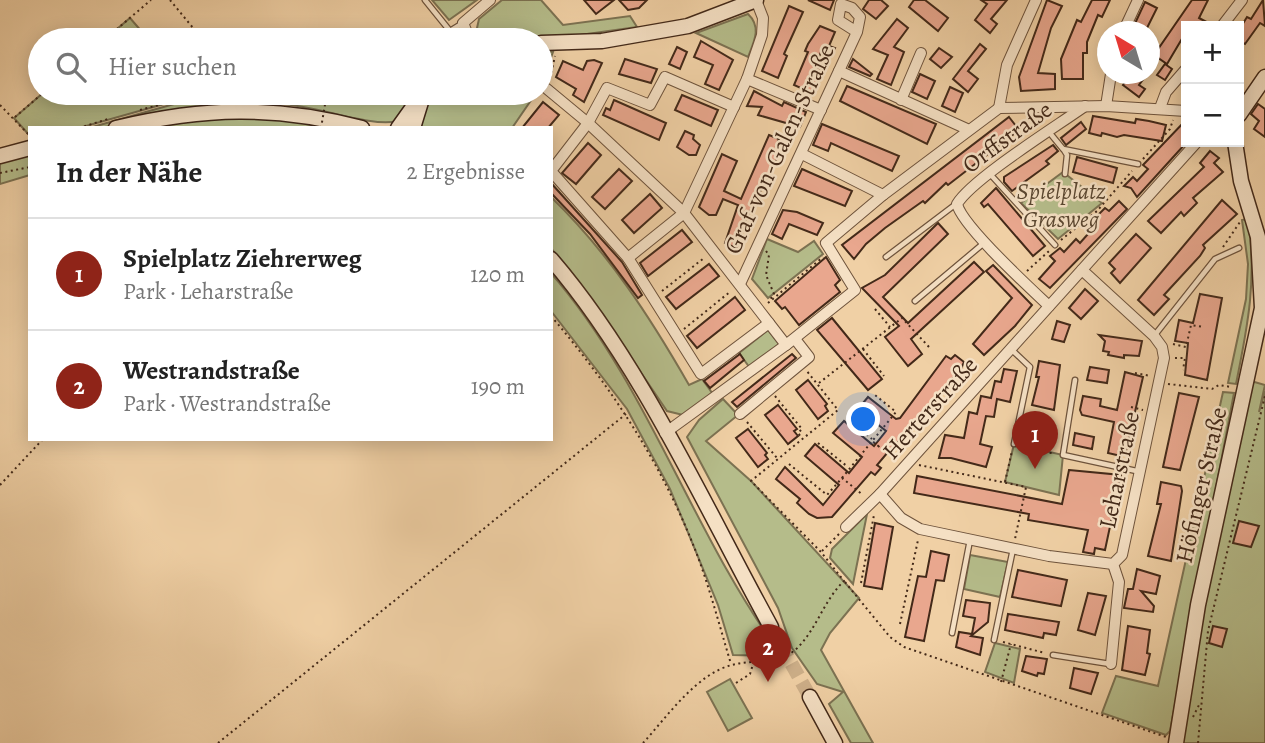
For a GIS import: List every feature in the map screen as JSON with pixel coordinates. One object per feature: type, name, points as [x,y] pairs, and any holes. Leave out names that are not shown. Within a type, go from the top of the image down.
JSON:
[{"type":"street","points":[[465,28],[463,23],[490,0]]},
{"type":"street","points":[[553,43],[602,41],[688,26],[756,0],[763,18],[762,36],[747,79],[684,213],[628,258]]},
{"type":"street","points":[[999,108],[1007,65],[1036,0]]},
{"type":"street","points":[[1128,21],[1138,0]]},
{"type":"street","points":[[1226,21],[1242,0]]},
{"type":"street","name":"Graf-von-Galen-Straße","points":[[740,284],[857,32]]},
{"type":"street","points":[[901,100],[921,53]]},
{"type":"street","points":[[839,71],[967,129]]},
{"type":"street","points":[[1160,108],[1166,92],[1181,75]]},
{"type":"street","points":[[553,168],[589,122],[607,88],[650,105],[665,77],[734,107]]},
{"type":"street","points":[[1244,108],[1265,77]]},
{"type":"street","points":[[747,79],[821,110]]},
{"type":"street","points":[[1106,106],[1109,84]]},
{"type":"street","points":[[553,94],[589,122],[684,213],[769,323],[809,357],[740,414]]},
{"type":"street","points":[[399,126],[414,105]]},
{"type":"street","points":[[414,126],[420,105]]},
{"type":"street","name":"Orffstraße","points":[[957,204],[961,196],[1085,106]]},
{"type":"street","points":[[665,433],[791,342],[855,290],[828,247],[883,195],[967,129],[999,108],[1106,106],[1181,110]]},
{"type":"street","points":[[126,126],[177,116],[239,110],[313,115],[354,126]]},
{"type":"street","name":"Herterstraße","points":[[883,498],[908,464],[1192,147]]},
{"type":"street","name":"Höfinger Straße","points":[[1176,742],[1198,605],[1246,389],[1263,292],[1261,237],[1241,181],[1235,147]]},
{"type":"street","points":[[0,156],[28,149]]},
{"type":"street","points":[[802,154],[883,195]]},
{"type":"street","points":[[553,173],[628,258],[701,374],[769,323]]},
{"type":"street","points":[[957,204],[958,211],[985,242],[1049,306]]},
{"type":"street","points":[[553,262],[587,306],[665,433],[771,627]]},
{"type":"street","points":[[1082,270],[1154,337],[1163,353]]},
{"type":"street","name":"Leharstraße","points":[[883,498],[901,518],[920,529],[1049,556],[1113,564],[1122,555],[1142,472],[1163,353]]},
{"type":"street","points":[[846,527],[871,503],[883,498]]},
{"type":"street","points":[[1111,664],[1119,582],[1113,564]]},
{"type":"street","points":[[810,697],[835,743]]},
{"type":"lane","points":[[425,0],[448,28]]},
{"type":"lane","points":[[455,28],[463,23]]},
{"type":"lane","points":[[1049,132],[1067,155],[1065,174]]},
{"type":"lane","points":[[1063,149],[1138,164]]},
{"type":"lane","points":[[990,174],[1055,245]]},
{"type":"lane","points":[[886,257],[957,204]]},
{"type":"lane","points":[[915,301],[985,242]]},
{"type":"lane","points":[[1154,337],[1215,259],[1239,248]]},
{"type":"lane","name":"Herterstraße","points":[[1012,349],[1030,367],[1014,444]]},
{"type":"lane","points":[[1076,380],[1063,456],[1142,472]]},
{"type":"lane","points":[[952,632],[970,539]]},
{"type":"lane","points":[[994,640],[1013,547]]},
{"type":"lane","points":[[1052,655],[1111,664]]},
{"type":"path","points":[[118,28],[151,0]]},
{"type":"path","points":[[170,0],[193,28]]},
{"type":"path","points":[[553,66],[559,43]]},
{"type":"path","points":[[0,105],[28,134]]},
{"type":"path","points":[[14,118],[29,105]]},
{"type":"path","points":[[321,126],[325,105]]},
{"type":"path","points":[[1020,278],[1097,211],[1170,129],[1181,110]]},
{"type":"path","points":[[0,173],[28,167]]},
{"type":"path","points":[[1215,259],[1240,222]]},
{"type":"path","points":[[759,310],[828,247]]},
{"type":"path","points":[[764,249],[769,254],[766,275],[774,294],[769,302]]},
{"type":"path","points":[[653,298],[713,250]]},
{"type":"path","points":[[677,335],[740,284]]},
{"type":"path","points":[[875,309],[890,327]]},
{"type":"path","points":[[818,384],[902,318],[929,347]]},
{"type":"path","points":[[553,319],[626,414],[691,538],[731,665]]},
{"type":"path","points":[[1163,353],[1174,344],[1186,347],[1191,325],[1205,327]]},
{"type":"path","points":[[862,349],[884,376]]},
{"type":"path","points":[[1163,353],[1185,358],[1183,370]]},
{"type":"path","points":[[802,364],[838,410],[751,481],[821,552],[890,637],[904,647],[1000,683],[1176,742]]},
{"type":"path","points":[[1135,373],[1160,381],[1212,389],[1219,385],[1246,389]]},
{"type":"path","points":[[770,389],[802,429],[798,433],[803,438]]},
{"type":"path","points":[[789,464],[827,495],[896,412],[875,395]]},
{"type":"path","name":"Höfinger Straße","points":[[1198,743],[1208,631],[1265,396]]},
{"type":"path","points":[[218,743],[626,414]]},
{"type":"path","points":[[740,414],[777,459]]},
{"type":"path","points":[[849,421],[888,454]]},
{"type":"path","points":[[0,485],[41,441]]},
{"type":"path","points":[[818,443],[849,468]]},
{"type":"path","points":[[1005,482],[1014,444],[1063,456]]},
{"type":"path","points":[[880,448],[908,464],[1026,487],[1013,547]]},
{"type":"path","points":[[842,478],[871,503]]},
{"type":"path","points":[[860,583],[874,513],[883,498]]},
{"type":"path","points":[[821,552],[846,527]]},
{"type":"path","points":[[900,624],[920,529]]},
{"type":"path","points":[[643,743],[708,677],[731,665],[783,658],[794,651],[804,641],[832,592],[844,581]]},
{"type":"path","points":[[994,640],[1052,655]]},
{"type":"path","points":[[1000,683],[1011,644]]},
{"type":"path","points":[[736,683],[750,674],[752,662]]},
{"type":"green space","points":[[432,0],[477,0],[449,20]]},
{"type":"green space","points":[[502,0],[541,0],[563,25],[630,16],[637,27],[553,36],[553,28],[477,28],[479,19]]},
{"type":"green space","points":[[748,14],[756,29],[748,57],[696,33]]},
{"type":"green space","points":[[130,18],[139,28],[118,28]]},
{"type":"green space","points":[[29,105],[161,105],[86,126],[28,126],[28,134],[14,118]]},
{"type":"green space","points":[[170,105],[221,105],[184,109],[113,126],[96,126]]},
{"type":"green space","points":[[294,105],[407,105],[397,121],[358,119]]},
{"type":"green space","points":[[427,105],[528,105],[513,126],[421,126]]},
{"type":"green space","points":[[239,110],[314,124],[314,126],[131,126]]},
{"type":"green space","points":[[28,151],[28,176],[0,184],[0,158]]},
{"type":"green space","name":"Spielplatz Grasweg","points":[[1063,172],[1102,203],[1058,239],[1021,203]]},
{"type":"green space","points":[[553,199],[591,240],[627,286],[689,385],[702,379],[715,397],[683,415],[667,411],[593,302],[553,251]]},
{"type":"green space","points":[[1248,219],[1251,282],[1236,384],[1228,383],[1246,299],[1248,264],[1242,220]]},
{"type":"green space","points":[[767,239],[798,252],[814,241],[823,254],[768,298],[752,279]]},
{"type":"green space","points":[[553,276],[616,363],[721,559],[780,653],[770,656],[733,655],[718,605],[670,489],[627,409],[553,314]]},
{"type":"green space","points":[[768,330],[779,344],[750,368],[739,353]]},
{"type":"green space","points":[[1251,381],[1265,385],[1259,412],[1265,391],[1265,743],[1176,743]]},
{"type":"green space","points":[[1223,392],[1234,393],[1170,731],[1166,735],[1102,713],[1116,676],[1158,686]]},
{"type":"green space","points":[[723,399],[738,415],[706,441],[751,481],[859,598],[830,633],[821,650],[873,743],[851,743],[829,704],[843,692],[817,684],[792,648],[778,608],[687,437],[699,420]]},
{"type":"green space","points":[[1014,444],[1063,455],[1059,495],[1005,482]]},
{"type":"green space","points":[[867,514],[853,584],[830,558],[832,549]]},
{"type":"green space","points":[[970,555],[1008,562],[1000,597],[964,589]]},
{"type":"green space","points":[[995,643],[1020,649],[1014,683],[985,672]]},
{"type":"green space","points":[[730,679],[752,718],[728,731],[707,692]]},
{"type":"building","points":[[584,0],[614,0],[596,14]]},
{"type":"building","points":[[619,0],[647,0],[639,8],[628,10]]},
{"type":"building","points":[[808,0],[834,0],[830,10]]},
{"type":"building","points":[[869,0],[881,0],[888,6],[876,19],[863,9]]},
{"type":"building","points":[[914,0],[925,0],[948,18],[938,31],[909,7]]},
{"type":"building","points":[[981,0],[1007,0],[991,19],[997,24],[990,33],[975,20],[987,4]]},
{"type":"building","points":[[1047,0],[1062,6],[1051,28],[1038,73],[1055,74],[1055,89],[1021,91],[1019,77]]},
{"type":"building","points":[[1092,0],[1110,0],[1102,17],[1098,15],[1087,42],[1087,53],[1083,53],[1083,79],[1062,79],[1061,59],[1077,20],[1081,22]]},
{"type":"building","points":[[1192,0],[1208,0],[1199,18],[1205,21],[1181,21],[1181,40],[1167,64],[1160,59],[1160,46]]},
{"type":"building","points":[[1263,0],[1265,26],[1260,23],[1245,44],[1244,22],[1247,17],[1251,19]]},
{"type":"building","points":[[1145,2],[1157,8],[1150,21],[1136,21]]},
{"type":"building","points":[[789,6],[803,12],[784,54],[787,56],[778,78],[762,71]]},
{"type":"building","points":[[897,19],[908,28],[894,47],[904,52],[891,85],[877,79],[888,55],[873,49]]},
{"type":"building","points":[[820,26],[835,32],[829,46],[835,48],[831,56],[821,52],[815,66],[823,70],[812,93],[794,85],[808,52],[805,51],[808,44]]},
{"type":"building","points":[[701,41],[733,60],[719,90],[705,84],[713,65],[694,57]]},
{"type":"building","points":[[980,44],[986,49],[968,71],[978,79],[968,92],[953,79]]},
{"type":"building","points":[[677,47],[687,52],[680,69],[669,64]]},
{"type":"building","points":[[939,48],[952,57],[941,68],[930,59]]},
{"type":"building","points":[[625,59],[657,69],[651,83],[619,74]]},
{"type":"building","points":[[853,59],[872,74],[870,76],[849,67]]},
{"type":"building","points":[[563,61],[583,70],[587,61],[602,63],[584,102],[573,95],[576,89],[556,77]]},
{"type":"building","points":[[1165,64],[1172,69],[1165,80],[1160,77],[1160,71]]},
{"type":"building","points":[[920,74],[935,81],[927,99],[912,92]]},
{"type":"building","points":[[1140,84],[1145,89],[1139,97],[1123,85]]},
{"type":"building","points":[[847,86],[936,124],[927,144],[840,101]]},
{"type":"building","points":[[950,87],[963,93],[955,112],[942,106]]},
{"type":"building","points":[[754,91],[782,106],[784,102],[806,112],[800,127],[758,115],[762,107],[747,106]]},
{"type":"building","points":[[682,95],[718,110],[711,126],[675,110]]},
{"type":"building","points":[[614,100],[666,123],[659,140],[603,115],[606,108],[610,110]]},
{"type":"building","points":[[1258,104],[1265,109],[1265,137],[1254,129],[1259,121],[1251,114]]},
{"type":"building","points":[[541,105],[547,105],[559,115],[550,126],[524,126]]},
{"type":"building","points":[[1093,116],[1135,123],[1136,119],[1166,125],[1162,141],[1102,133],[1101,136],[1089,133]]},
{"type":"building","points":[[1009,117],[1019,130],[948,185],[946,183],[925,203],[923,201],[885,228],[866,244],[854,259],[842,245]]},
{"type":"building","points":[[1081,122],[1086,129],[1066,145],[1061,138]]},
{"type":"building","points":[[822,124],[899,156],[892,171],[831,143],[828,151],[813,145]]},
{"type":"building","points":[[1181,125],[1182,147],[1137,197],[1131,188],[1124,186],[1133,177],[1137,181],[1148,169],[1143,165]]},
{"type":"building","points":[[685,131],[694,135],[693,139],[700,145],[696,155],[689,155],[677,147]]},
{"type":"building","points":[[769,135],[779,139],[776,146],[782,149],[746,219],[740,236],[745,238],[740,250],[725,243],[738,205],[723,199],[716,215],[709,215],[699,207],[722,154],[737,161],[724,191],[741,199]]},
{"type":"building","points":[[588,143],[601,155],[576,184],[562,173]]},
{"type":"building","points":[[1053,145],[1058,151],[1046,161],[1049,164],[1012,191],[1004,182],[1004,177]]},
{"type":"building","points":[[1210,151],[1219,158],[1214,163],[1223,172],[1193,198],[1197,203],[1184,216],[1181,212],[1161,233],[1148,221],[1204,167],[1200,163]]},
{"type":"building","points":[[1077,157],[1117,168],[1113,183],[1073,172]]},
{"type":"building","points":[[619,169],[632,181],[605,209],[592,197]]},
{"type":"building","points":[[802,169],[852,191],[845,206],[794,186]]},
{"type":"building","points":[[553,185],[622,262],[642,295],[638,298],[590,234],[553,195]]},
{"type":"building","points":[[996,188],[1045,246],[1033,256],[988,204],[984,207],[981,203]]},
{"type":"building","points":[[650,194],[662,208],[634,233],[622,220]]},
{"type":"building","points":[[1222,200],[1237,214],[1203,245],[1205,248],[1200,256],[1164,295],[1169,299],[1154,315],[1138,300]]},
{"type":"building","points":[[1119,201],[1127,209],[1050,288],[1039,279],[1055,261],[1050,256],[1060,248],[1064,252],[1076,239],[1080,243],[1096,225],[1092,221],[1105,208],[1109,211]]},
{"type":"building","points":[[783,210],[797,212],[823,223],[817,235],[789,224],[782,239],[772,234]]},
{"type":"building","points":[[938,223],[948,234],[883,297],[908,323],[974,262],[984,272],[911,339],[922,354],[908,366],[885,337],[899,326],[862,288],[885,275]]},
{"type":"building","points":[[682,230],[692,242],[648,276],[640,263]]},
{"type":"building","points":[[1136,234],[1151,248],[1120,283],[1111,273],[1115,269],[1109,263]]},
{"type":"building","points":[[826,257],[840,280],[835,285],[840,292],[799,325],[785,307],[782,309],[775,301]]},
{"type":"building","points":[[709,264],[719,276],[676,309],[666,297]]},
{"type":"building","points":[[993,265],[1032,305],[1015,326],[984,355],[973,344],[1012,298],[986,271]]},
{"type":"building","points":[[1085,289],[1098,301],[1081,319],[1069,308]]},
{"type":"building","points":[[1200,294],[1222,298],[1207,380],[1185,375],[1188,343],[1175,341],[1179,320],[1193,323]]},
{"type":"building","points":[[735,297],[745,310],[697,348],[687,336]]},
{"type":"building","points":[[832,318],[882,379],[868,390],[817,330]]},
{"type":"building","points":[[1057,321],[1070,325],[1064,342],[1052,339]]},
{"type":"building","points":[[1099,335],[1142,341],[1139,356],[1124,355],[1124,358],[1108,355],[1109,352],[1103,351],[1105,341]]},
{"type":"building","points":[[740,354],[744,360],[710,388],[704,381]]},
{"type":"building","points":[[792,354],[796,358],[737,407],[732,402]]},
{"type":"building","points":[[955,355],[964,362],[961,369],[910,426],[904,434],[908,438],[903,445],[899,441],[888,452],[877,465],[881,468],[875,475],[871,472],[832,517],[817,518],[809,514],[797,503],[800,499],[776,479],[785,467],[823,505],[839,485],[805,456],[815,444],[849,473],[862,457],[833,433],[844,421],[874,446],[886,431],[858,409],[868,397],[896,419],[900,418],[946,356],[951,359]]},
{"type":"building","points":[[1039,361],[1060,365],[1054,410],[1032,405],[1039,377],[1036,377]]},
{"type":"building","points":[[1090,367],[1109,370],[1107,383],[1087,380]]},
{"type":"building","points":[[1004,369],[1017,371],[1010,402],[997,399],[994,417],[986,416],[980,444],[992,447],[986,467],[951,458],[939,458],[945,435],[964,438],[969,412],[977,414],[981,396],[991,398],[995,381],[1001,382]]},
{"type":"building","points":[[1125,372],[1143,377],[1126,451],[1122,450],[1121,456],[1108,453],[1114,422],[1082,415],[1080,410],[1083,396],[1101,399],[1100,406],[1117,410]]},
{"type":"building","points":[[808,380],[827,404],[825,406],[828,411],[818,419],[796,390]]},
{"type":"building","points":[[1179,393],[1199,397],[1180,470],[1163,467]]},
{"type":"building","points":[[778,405],[797,429],[794,431],[798,436],[788,444],[765,415]]},
{"type":"building","points":[[1027,421],[1049,425],[1045,444],[1023,439]]},
{"type":"building","points":[[748,429],[767,453],[765,455],[768,459],[758,467],[736,438]]},
{"type":"building","points":[[1075,433],[1094,437],[1092,449],[1073,445]]},
{"type":"building","points":[[1069,470],[1121,475],[1105,550],[1095,548],[1094,554],[1083,552],[1088,530],[1028,520],[1029,514],[914,493],[917,476],[1062,504]]},
{"type":"building","points":[[1161,482],[1181,486],[1182,491],[1171,561],[1148,556],[1161,504],[1157,504]]},
{"type":"building","points":[[1239,521],[1259,526],[1251,547],[1233,543]]},
{"type":"building","points":[[875,523],[893,527],[882,589],[864,586]]},
{"type":"building","points":[[931,551],[949,555],[944,581],[936,580],[924,641],[905,637],[918,576],[926,577]]},
{"type":"building","points":[[1137,569],[1160,576],[1156,594],[1141,591],[1154,606],[1153,612],[1124,608],[1128,589],[1133,589]]},
{"type":"building","points":[[1018,570],[1067,580],[1061,606],[1012,597]]},
{"type":"building","points":[[1088,593],[1106,596],[1095,635],[1078,630]]},
{"type":"building","points":[[966,600],[990,603],[988,622],[971,636],[983,638],[980,655],[956,647],[959,632],[972,634],[975,618],[963,616]]},
{"type":"building","points":[[1008,614],[1059,622],[1056,635],[1044,633],[1043,638],[1005,630]]},
{"type":"building","points":[[1128,626],[1150,630],[1147,653],[1150,654],[1145,675],[1122,670]]},
{"type":"building","points":[[1213,626],[1227,629],[1222,647],[1209,643]]},
{"type":"building","points":[[1026,656],[1047,659],[1044,674],[1038,673],[1037,676],[1022,671]]},
{"type":"building","points":[[1074,668],[1098,673],[1091,694],[1070,688]]},
{"type":"tunnel","points":[[771,627],[810,697]]},
{"type":"place","name":"Spielplatz Ziehrerweg","points":[[1035,469]]},
{"type":"place","name":"Westrandstraße","points":[[768,682]]}]
